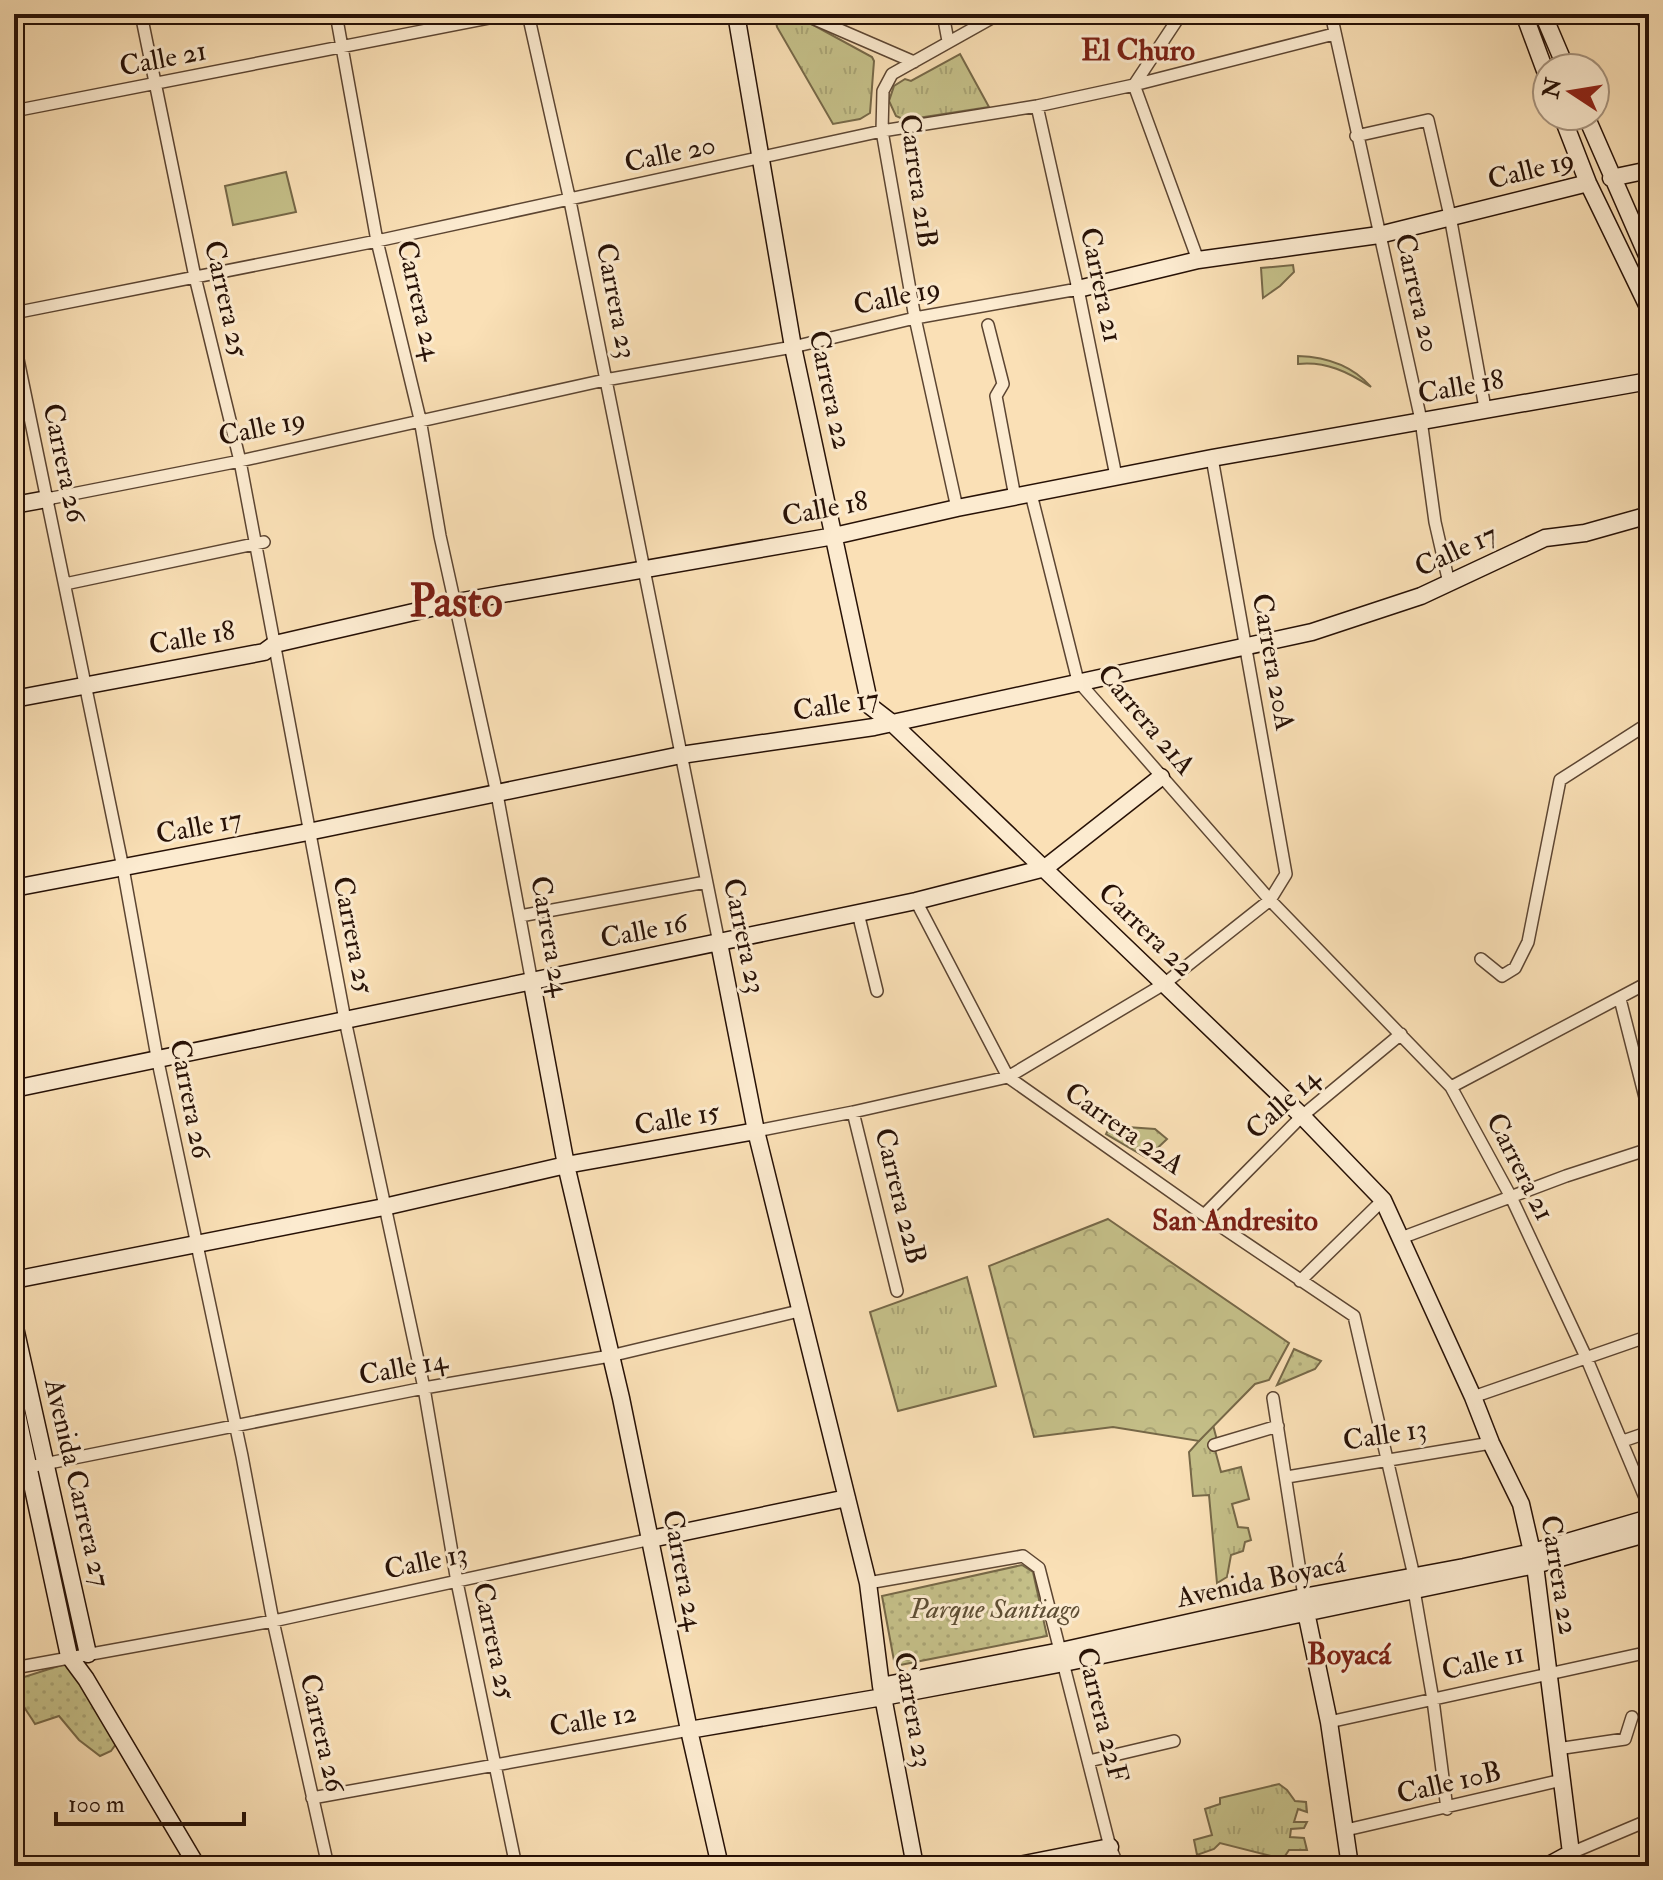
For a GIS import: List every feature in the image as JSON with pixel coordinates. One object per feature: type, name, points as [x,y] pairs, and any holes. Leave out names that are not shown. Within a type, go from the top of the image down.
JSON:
[{"type":"street","name":"Carrera 25","points":[[141,14],[195,277],[260,542],[308,832],[424,1388],[457,1582],[516,1866]]},
{"type":"street","name":"Carrera 24","points":[[336,14],[377,241],[420,419],[440,536],[497,794],[566,1165],[651,1539],[720,1866]]},
{"type":"street","name":"Calle 21","points":[[14,111],[509,14]]},
{"type":"street","name":"Carrera 23","points":[[528,14],[570,201],[756,1131],[868,1583],[882,1692],[915,1866]]},
{"type":"street","name":"Carrera 22","points":[[736,14],[793,347],[870,706],[892,723],[1045,868],[1302,1116],[1383,1200],[1521,1504],[1534,1558],[1539,1675],[1557,1749],[1574,1860]]},
{"type":"street","points":[[803,14],[914,62],[999,14]]},
{"type":"street","points":[[943,14],[948,41]]},
{"type":"street","points":[[1181,14],[1134,85],[1198,260]]},
{"type":"street","name":"Carrera 20","points":[[1331,14],[1421,420],[1435,522],[1449,583]]},
{"type":"street","points":[[1524,14],[1538,52]]},
{"type":"street","points":[[1543,14],[1559,52]]},
{"type":"street","name":"Calle 20","points":[[14,313],[570,201],[882,131],[1037,106],[1134,85],[1334,34]]},
{"type":"street","name":"Carrera 21B","points":[[914,62],[892,74],[883,91],[882,131],[915,318],[957,508]]},
{"type":"street","name":"Carrera 21","points":[[1037,106],[1116,476]]},
{"type":"street","points":[[1356,136],[1428,120],[1450,216],[1485,408]]},
{"type":"street","points":[[1568,132],[1588,183],[1649,309]]},
{"type":"street","points":[[1592,132],[1649,260]]},
{"type":"street","name":"Calle 19","points":[[14,505],[240,461],[605,380],[793,347],[915,318],[1078,289],[1198,260],[1379,235],[1649,170]]},
{"type":"street","name":"Carrera 21A","points":[[988,325],[1003,384],[996,396],[1078,681],[1270,900]]},
{"type":"street","name":"Carrera 26","points":[[14,340],[273,1621],[328,1866]]},
{"type":"street","name":"Calle 18","points":[[14,699],[264,652],[275,644],[457,602],[834,536],[957,508],[1212,458],[1649,381]]},
{"type":"street","name":"Carrera 20A","points":[[1212,458],[1286,874]]},
{"type":"street","name":"Calle 17","points":[[14,888],[308,832],[681,755],[892,723],[1312,632],[1421,596],[1545,538],[1585,533],[1649,515]]},
{"type":"street","points":[[65,584],[260,542]]},
{"type":"street","points":[[1481,959],[1502,976],[1515,968],[1528,942],[1560,780],[1649,723]]},
{"type":"street","name":"Calle 16","points":[[14,1089],[916,901],[1045,868],[1161,777]]},
{"type":"street","name":"Calle 15","points":[[14,1280],[384,1207],[566,1165],[853,1112],[1008,1077],[1164,984],[1270,900],[1286,874]]},
{"type":"street","points":[[520,916],[706,882]]},
{"type":"street","name":"Carrera 21","points":[[1270,900],[1451,1087],[1511,1197],[1586,1357],[1649,1507]]},
{"type":"street","name":"Carrera 22A","points":[[916,901],[1008,1077],[1354,1316],[1414,1583],[1447,1809]]},
{"type":"street","points":[[858,913],[877,991]]},
{"type":"street","points":[[1451,1087],[1649,982]]},
{"type":"street","points":[[1620,999],[1649,1113]]},
{"type":"street","name":"Calle 14","points":[[1204,1215],[1302,1116],[1401,1034]]},
{"type":"street","name":"Carrera 22B","points":[[853,1112],[897,1291]]},
{"type":"street","points":[[1401,1238],[1649,1149]]},
{"type":"street","points":[[1300,1281],[1383,1200]]},
{"type":"street","name":"Calle 14","points":[[21,1468],[424,1388],[610,1356],[799,1311]]},
{"type":"street","name":"Avenida Carrera 27","points":[[14,1323],[88,1654]]},
{"type":"street","points":[[1473,1397],[1649,1336]]},
{"type":"street","points":[[1273,1398],[1305,1605],[1329,1722],[1350,1866]]},
{"type":"street","name":"Avenida Carrera 27","points":[[14,1400],[21,1468],[69,1656],[86,1679],[193,1860]]},
{"type":"street","points":[[1214,1445],[1278,1426]]},
{"type":"street","points":[[1623,1441],[1649,1432]]},
{"type":"street","name":"Calle 13","points":[[1287,1477],[1491,1443]]},
{"type":"street","name":"Calle 13","points":[[14,1668],[273,1621],[847,1498]]},
{"type":"street","name":"Avenida Boyacá","points":[[1534,1558],[1649,1518]]},
{"type":"street","name":"Avenida Boyacá","points":[[882,1692],[1063,1657],[1649,1533]]},
{"type":"street","name":"Carrera 22F","points":[[868,1583],[1023,1556],[1039,1568],[1110,1847],[1118,1866]]},
{"type":"street","name":"Calle 11","points":[[1329,1722],[1649,1652]]},
{"type":"street","name":"Calle 12","points":[[312,1798],[882,1692]]},
{"type":"street","points":[[1557,1749],[1625,1739],[1632,1717]]},
{"type":"street","points":[[1089,1761],[1174,1741]]},
{"type":"street","name":"Calle 10B","points":[[1346,1830],[1562,1780]]},
{"type":"street","points":[[1547,1866],[1574,1860],[1649,1820]]},
{"type":"street","points":[[1014,1866],[1110,1847]]},
{"type":"street","points":[[176,1866],[193,1860]]},
{"type":"green space","points":[[782,15],[795,15],[872,57],[870,113],[860,119],[833,124],[777,27],[776,22]]},
{"type":"green space","points":[[960,54],[989,107],[905,120],[896,116],[889,101],[894,86],[905,79],[911,81]]},
{"type":"green space","points":[[286,172],[296,212],[233,225],[225,186]]},
{"type":"green space","points":[[1293,265],[1294,272],[1263,298],[1261,268]]},
{"type":"green space","points":[[1298,356],[1338,364],[1356,373],[1371,387],[1336,369],[1318,364],[1298,364]]},
{"type":"green space","points":[[1113,1120],[1127,1127],[1155,1129],[1167,1139],[1147,1158],[1106,1134]]},
{"type":"green space","points":[[1108,1219],[1289,1343],[1269,1380],[1255,1384],[1199,1441],[1113,1427],[1034,1437],[989,1266]]},
{"type":"green space","points":[[967,1277],[996,1386],[898,1411],[870,1312]]},
{"type":"green space","points":[[1294,1349],[1321,1361],[1315,1369],[1277,1385]]},
{"type":"green space","points":[[1213,1425],[1218,1444],[1214,1446],[1221,1472],[1241,1467],[1249,1499],[1232,1504],[1238,1527],[1248,1528],[1251,1540],[1245,1542],[1243,1551],[1231,1555],[1227,1577],[1217,1583],[1209,1495],[1193,1496],[1189,1452]]},
{"type":"green space","name":"Parque Santiago","points":[[1022,1565],[1033,1572],[1047,1636],[895,1666],[882,1596]]},
{"type":"green space","points":[[65,1664],[88,1689],[116,1744],[111,1751],[100,1756],[79,1740],[59,1716],[35,1724],[21,1702],[24,1677]]},
{"type":"green space","points":[[1279,1784],[1295,1801],[1306,1802],[1307,1812],[1298,1809],[1294,1822],[1307,1822],[1304,1828],[1291,1829],[1290,1837],[1304,1838],[1307,1850],[1289,1850],[1283,1859],[1220,1843],[1214,1849],[1197,1855],[1194,1840],[1212,1835],[1205,1809],[1220,1804],[1220,1798]]},
{"type":"district","name":"El Churo","points":[[1138,50]]},
{"type":"district","name":"Pasto","points":[[456,602]]},
{"type":"district","name":"San Andresito","points":[[1235,1220]]},
{"type":"district","name":"Boyacá","points":[[1349,1654]]}]
